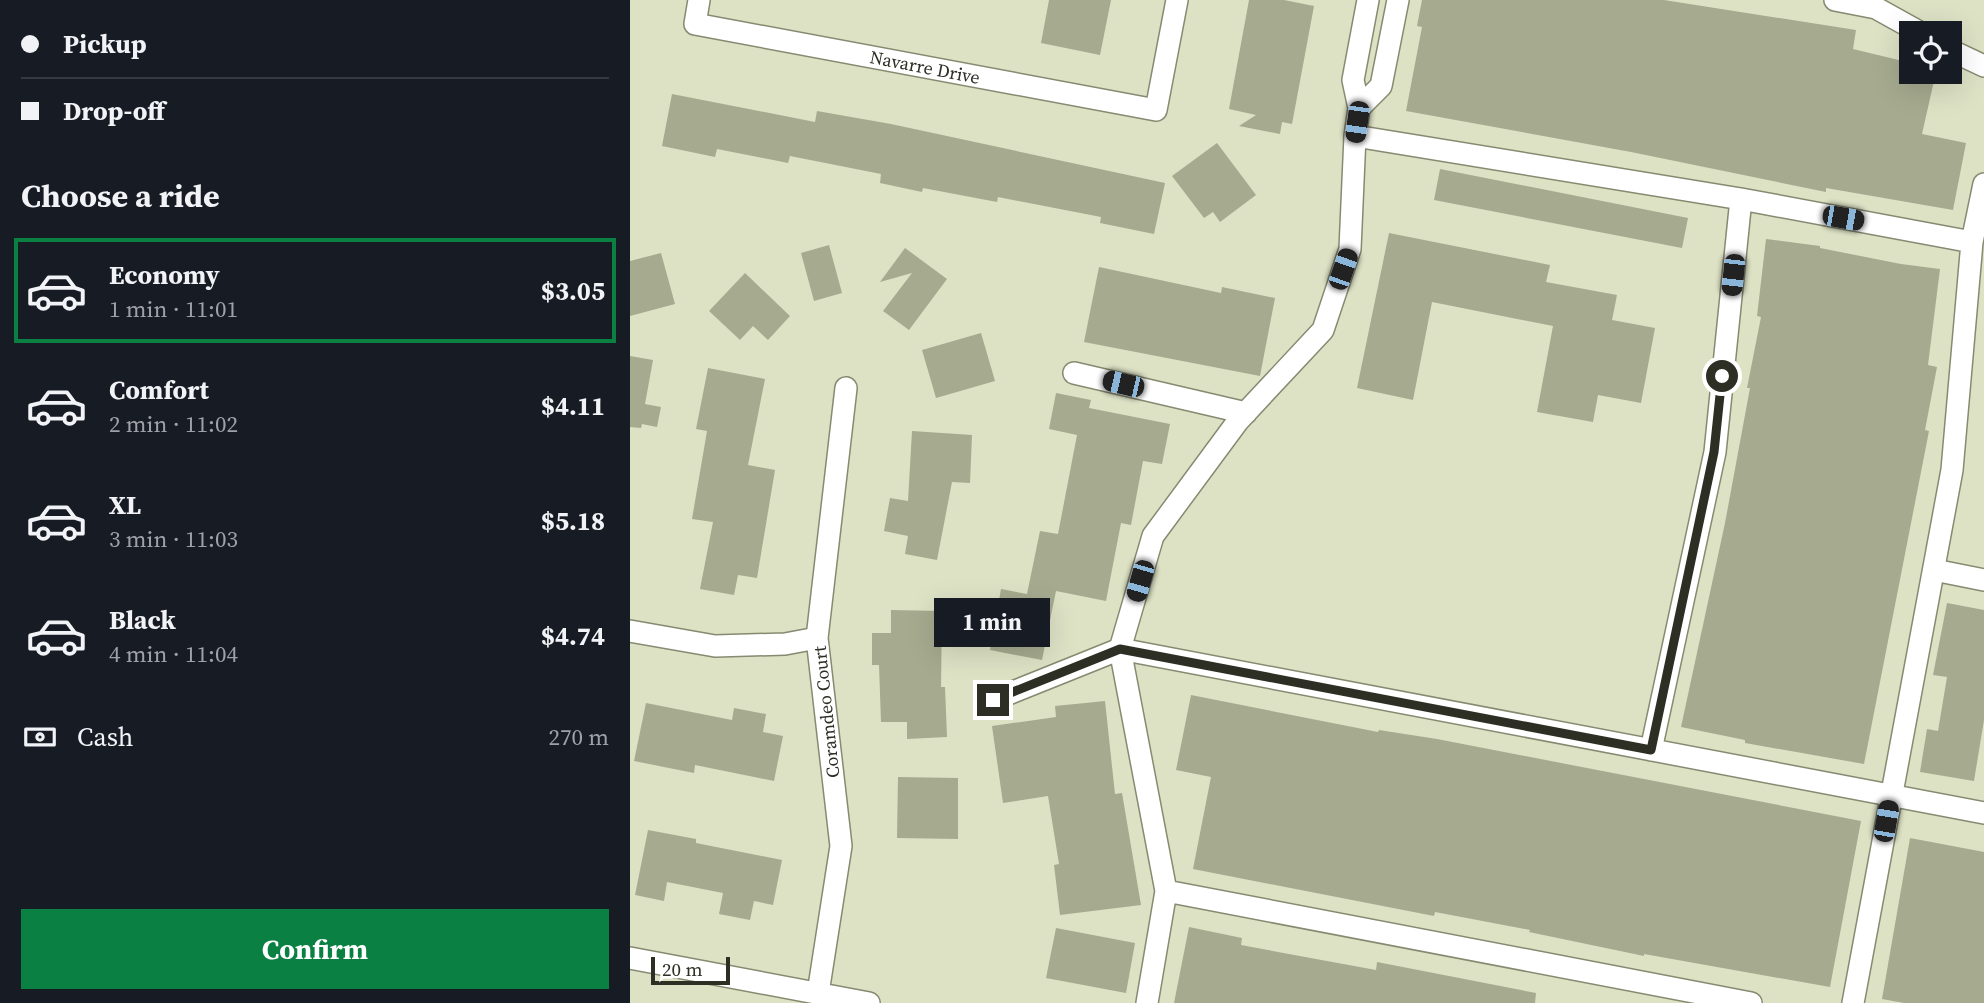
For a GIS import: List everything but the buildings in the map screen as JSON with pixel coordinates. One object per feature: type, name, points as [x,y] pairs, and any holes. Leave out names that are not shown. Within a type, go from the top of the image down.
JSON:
[{"type":"street","name":"Navarre Drive","points":[[699,0],[695,24],[1156,110],[1177,0]]},
{"type":"street","points":[[1147,1003],[1166,891],[1120,649],[1153,536],[1246,412],[1323,330],[1350,249],[1355,136],[1359,108],[1353,80],[1368,0]]},
{"type":"street","points":[[1359,108],[1381,86],[1398,0]]},
{"type":"street","points":[[1835,0],[1875,8],[1899,21]]},
{"type":"street","points":[[1962,56],[1984,66]]},
{"type":"street","points":[[1355,136],[1741,199],[1972,242]]},
{"type":"street","points":[[1853,1003],[1974,341],[1972,242],[1984,184]]},
{"type":"street","points":[[1651,750],[1714,452],[1741,199]]},
{"type":"street","points":[[1074,373],[1246,412]]},
{"type":"street","name":"Coramdeo Court","points":[[818,993],[841,846],[817,638],[846,388]]},
{"type":"street","points":[[1934,570],[1984,580]]},
{"type":"street","points":[[630,631],[715,646],[785,644],[817,638]]},
{"type":"street","points":[[993,700],[1120,649],[1984,813]]},
{"type":"street","points":[[1166,891],[1751,1003]]},
{"type":"street","points":[[630,958],[869,1003]]},
{"type":"route","points":[[993,700],[1120,649],[1651,750],[1714,452],[1722,376]]}]
